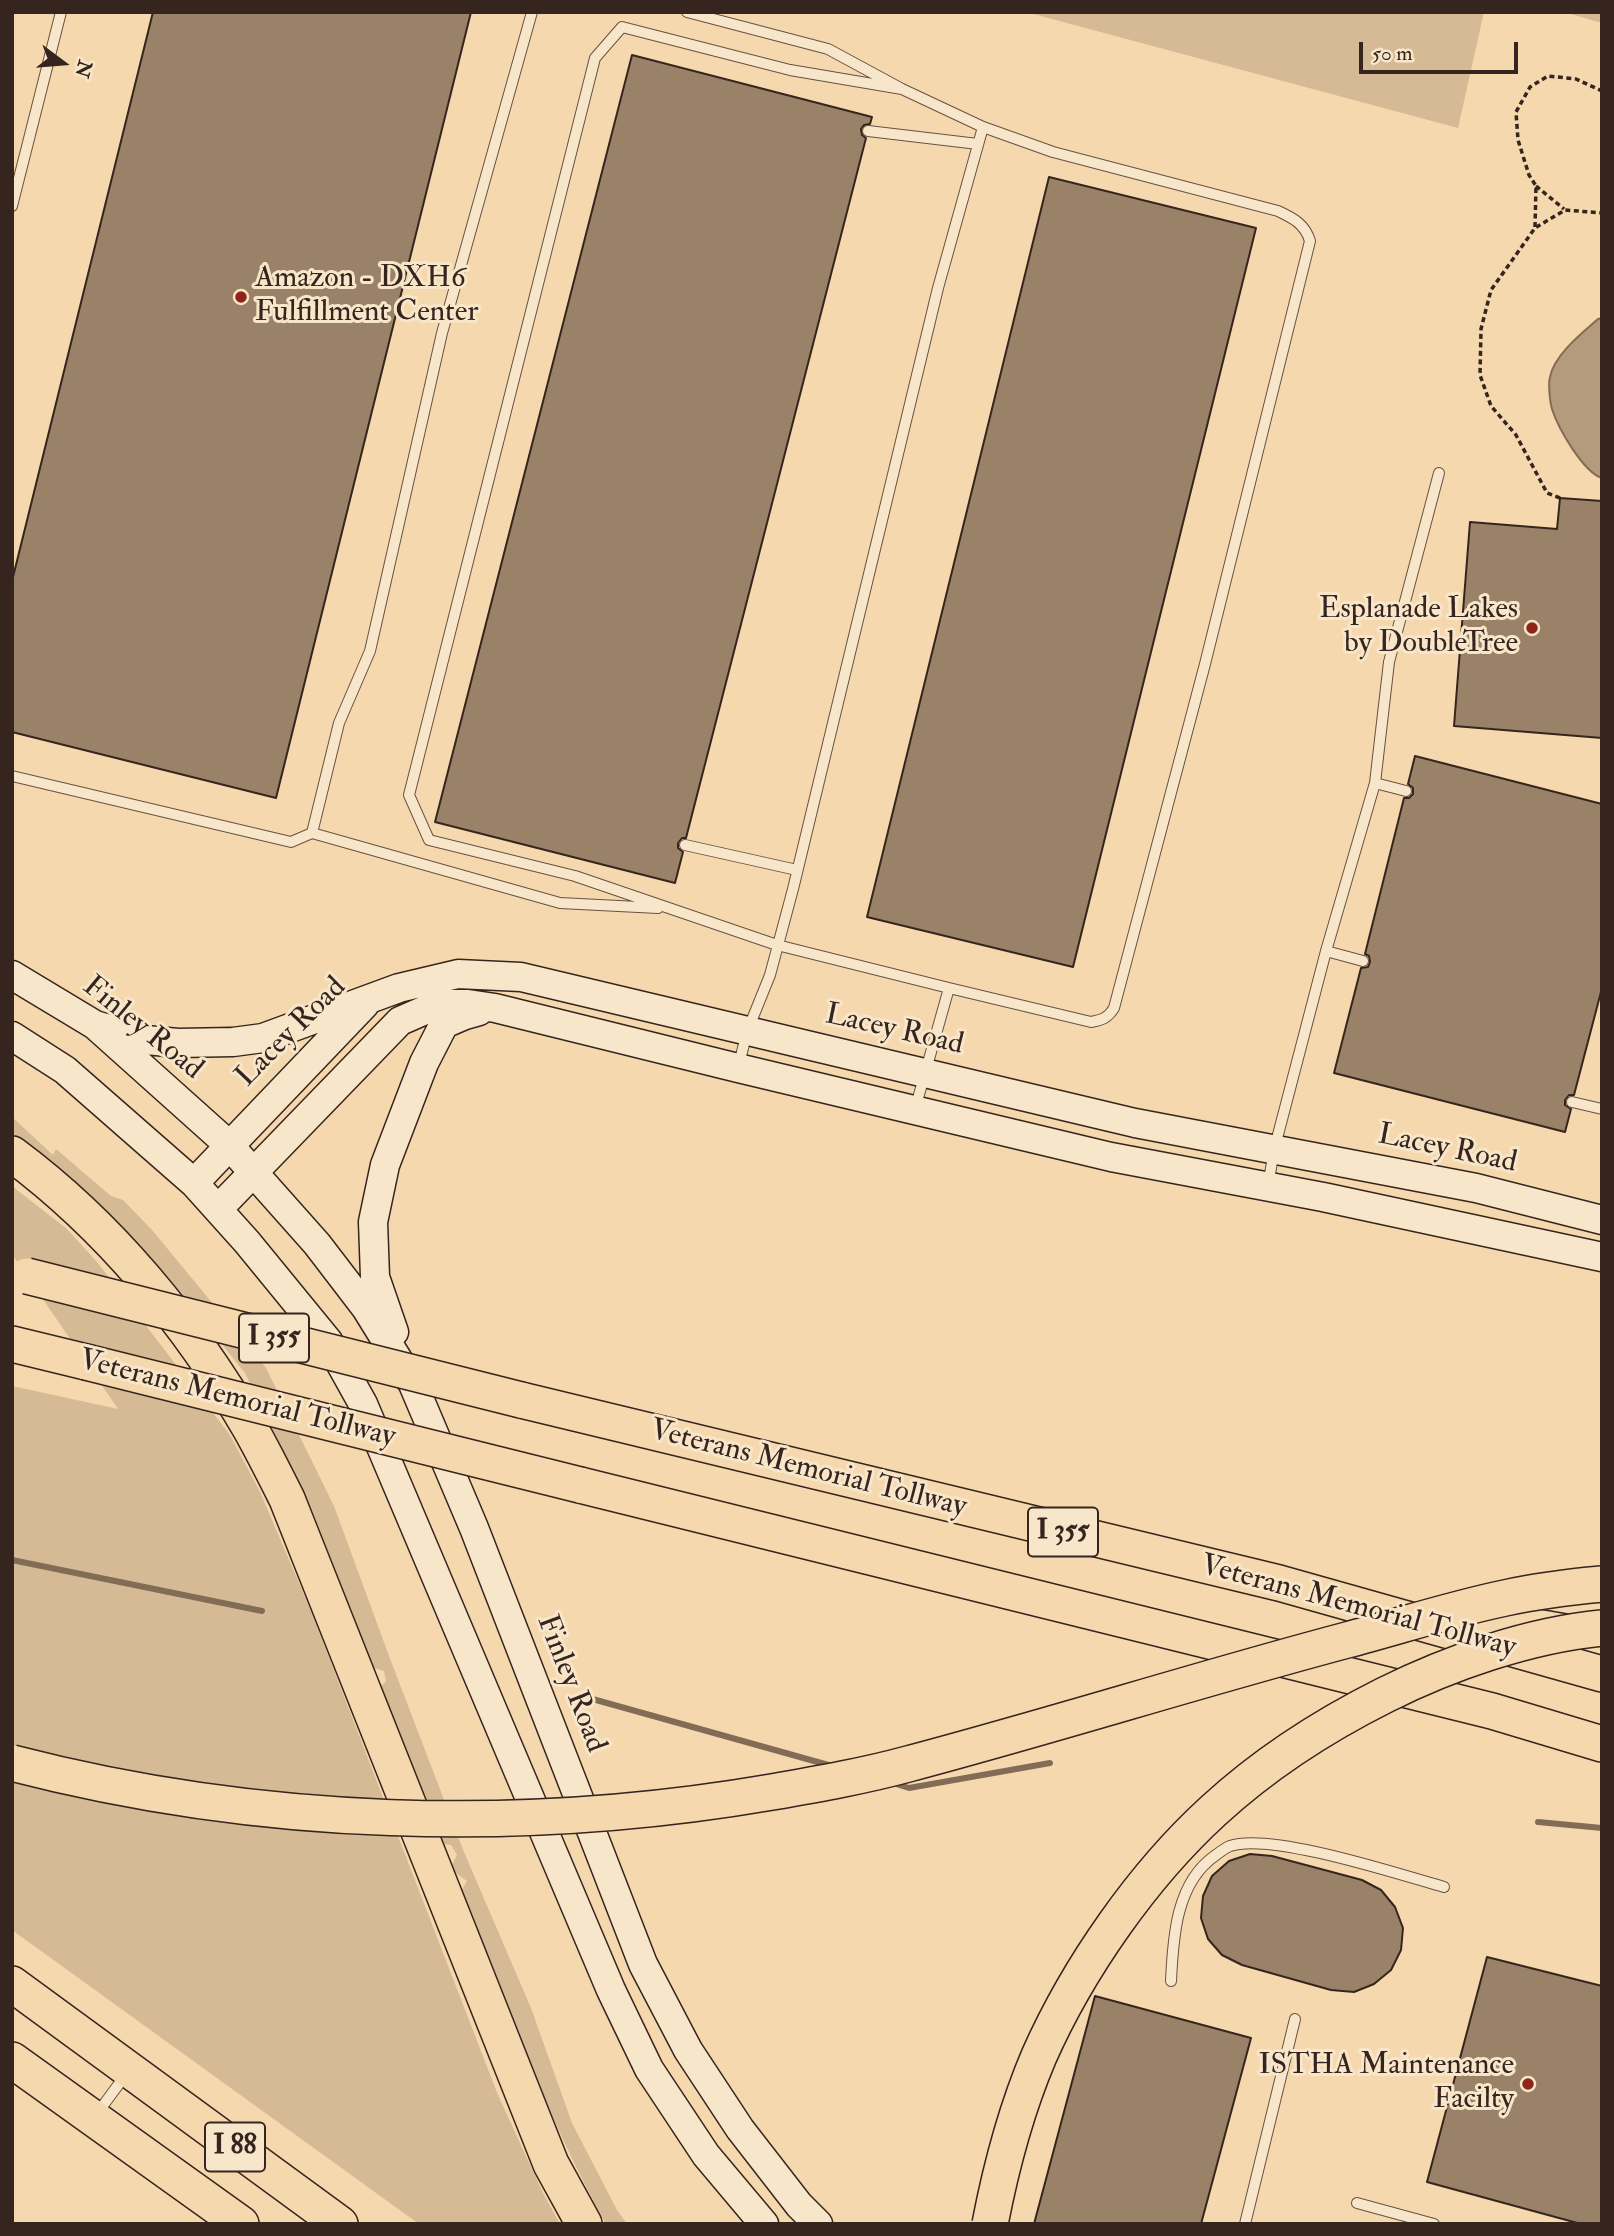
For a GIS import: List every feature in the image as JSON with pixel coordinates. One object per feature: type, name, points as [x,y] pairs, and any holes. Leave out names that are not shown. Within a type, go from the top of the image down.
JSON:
[{"type":"highway","points":[[12,1154],[50,1182],[96,1224],[156,1293],[204,1356],[249,1427],[287,1499],[551,2164],[583,2224]]},
{"type":"highway","name":"Veterans Memorial Tollway","points":[[20,1274],[521,1400],[1279,1583],[1602,1674]]},
{"type":"highway","name":"Veterans Memorial Tollway","points":[[12,1344],[1492,1711],[1602,1744]]},
{"type":"highway","points":[[1279,1583],[1602,1638]]},
{"type":"highway","points":[[12,1763],[83,1780],[169,1795],[244,1806],[331,1814],[504,1818],[677,1806],[799,1787],[905,1765],[1502,1598],[1602,1584]]},
{"type":"highway","points":[[990,2224],[1003,2161],[1020,2108],[1039,2057],[1058,2018],[1084,1970],[1116,1923],[1181,1844],[1213,1811],[1281,1756],[1363,1706],[1409,1683],[1487,1653],[1602,1628]]},
{"type":"highway","name":"I 88","points":[[12,1984],[340,2224]]},
{"type":"highway","name":"I 88","points":[[12,2060],[241,2224]]},
{"type":"main road","name":"Lacey Road","points":[[194,1183],[370,999],[399,988],[458,974],[521,977],[1135,1124],[1476,1188],[1602,1220]]},
{"type":"main road","name":"Finley Road","points":[[12,975],[95,1025],[229,1145],[317,1244],[366,1308],[413,1384],[476,1533],[643,1964],[688,2050],[740,2129],[799,2205],[818,2224]]},
{"type":"main road","points":[[95,1025],[146,1040],[178,1043],[233,1042],[263,1038],[370,999]]},
{"type":"main road","points":[[218,1209],[400,1021],[439,1004],[495,1007],[1111,1157],[1323,1197],[1602,1257]]},
{"type":"main road","points":[[413,1384],[375,1276],[375,1210],[385,1165],[424,1063],[444,1024],[495,1007]]},
{"type":"main road","points":[[12,1036],[65,1070],[194,1183],[328,1341],[357,1393],[622,2013],[649,2068],[706,2155],[764,2224]]},
{"type":"lane","points":[[12,206],[61,12]]},
{"type":"lane","points":[[312,833],[339,723],[370,651],[442,332],[532,12]]},
{"type":"lane","points":[[687,12],[828,49],[902,89],[983,127],[1053,152],[1278,211],[1292,218],[1307,231],[1310,241],[1205,664],[1114,1008],[1101,1020],[1091,1022],[777,946],[575,876],[429,840],[409,794],[595,58],[622,27],[790,70],[902,89]]},
{"type":"lane","points":[[738,1068],[747,1032],[769,975],[797,870],[938,288],[983,127]]},
{"type":"lane","points":[[868,131],[978,144]]},
{"type":"lane","points":[[1268,1188],[1274,1150],[1326,951],[1375,783],[1389,662],[1438,472]]},
{"type":"lane","points":[[12,776],[291,842],[312,833],[560,903],[671,909]]},
{"type":"lane","points":[[1375,783],[1406,791]]},
{"type":"lane","points":[[685,845],[797,870]]},
{"type":"lane","points":[[1326,951],[1363,961]]},
{"type":"lane","points":[[915,1109],[949,988]]},
{"type":"lane","points":[[1573,1102],[1602,1109]]},
{"type":"lane","points":[[1171,1981],[1178,1916],[1189,1886],[1207,1861],[1229,1846],[1263,1842],[1323,1854],[1444,1886]]},
{"type":"lane","points":[[1245,2224],[1295,2019]]},
{"type":"lane","points":[[94,2118],[130,2070]]},
{"type":"lane","points":[[1357,2203],[1399,2219],[1434,2224]]},
{"type":"path","points":[[1602,90],[1576,79],[1548,76],[1530,87],[1516,112],[1518,141],[1536,186],[1565,210],[1602,213]]},
{"type":"path","points":[[1535,228],[1536,186]]},
{"type":"path","points":[[1560,498],[1547,493],[1516,435],[1491,406],[1480,375],[1482,329],[1491,290],[1535,228],[1565,210]]},
{"type":"shaded area","points":[[1026,12],[1484,12],[1458,128]]},
{"type":"shaded area","points":[[1564,12],[1602,12],[1602,23]]},
{"type":"shaded area","points":[[1602,318],[1602,478],[1579,459],[1565,438],[1552,409],[1549,384],[1553,369],[1563,353],[1584,331]]},
{"type":"shaded area","points":[[12,1117],[53,1155],[56,1149],[111,1196],[123,1200],[152,1230],[266,1368],[334,1506],[464,1852],[531,2008],[572,2123],[627,2224],[606,2224],[546,2101],[461,1891],[467,1881],[453,1871],[451,1866],[457,1855],[451,1845],[442,1844],[381,1686],[386,1681],[384,1671],[374,1668],[312,1510],[245,1373],[137,1242],[84,1193],[12,1137]]},
{"type":"shaded area","points":[[12,1186],[67,1229],[97,1262],[230,1435],[260,1492],[311,1611],[498,2095],[560,2224],[419,2224],[12,1930],[12,1386],[118,1409],[12,1254]]},
{"type":"building","name":"Amazon - DXH6 Fulfillment Center","points":[[153,12],[471,12],[276,798],[12,732],[12,581]]},
{"type":"building","points":[[632,55],[872,117],[870,124],[861,129],[866,138],[686,838],[682,838],[678,843],[678,848],[683,852],[675,883],[435,822]]},
{"type":"building","points":[[1049,177],[1256,228],[1073,967],[867,917]]},
{"type":"building","name":"Esplanade Lakes by DoubleTree","points":[[1560,498],[1602,501],[1602,738],[1454,726],[1470,522],[1557,529]]},
{"type":"building","points":[[1415,756],[1602,804],[1602,988],[1574,1095],[1569,1095],[1565,1100],[1565,1105],[1571,1109],[1565,1132],[1334,1073],[1361,968],[1368,967],[1370,962],[1369,956],[1365,954],[1404,798],[1413,794],[1413,788],[1408,784]]},
{"type":"building","points":[[1250,1854],[1272,1856],[1362,1880],[1381,1890],[1395,1907],[1403,1928],[1401,1950],[1391,1970],[1374,1984],[1354,1992],[1331,1990],[1242,1965],[1222,1955],[1208,1939],[1201,1918],[1203,1896],[1212,1876],[1229,1861]]},
{"type":"building","name":"ISTHA Maintenance Facilty","points":[[1487,1957],[1602,1986],[1602,2224],[1581,2224],[1427,2182]]},
{"type":"building","points":[[1095,1996],[1251,2038],[1201,2224],[1034,2224]]},
{"type":"waterway","points":[[12,1560],[262,1611]]},
{"type":"waterway","points":[[589,1698],[832,1766]]},
{"type":"waterway","points":[[893,1783],[909,1788],[1050,1763]]},
{"type":"waterway","points":[[1538,1822],[1602,1828]]},
{"type":"place","name":"Amazon - DXH6 Fulfillment Center","points":[[241,297]]},
{"type":"place","name":"Esplanade Lakes by DoubleTree","points":[[1532,628]]},
{"type":"place","name":"ISTHA Maintenance Facilty","points":[[1528,2084]]}]
